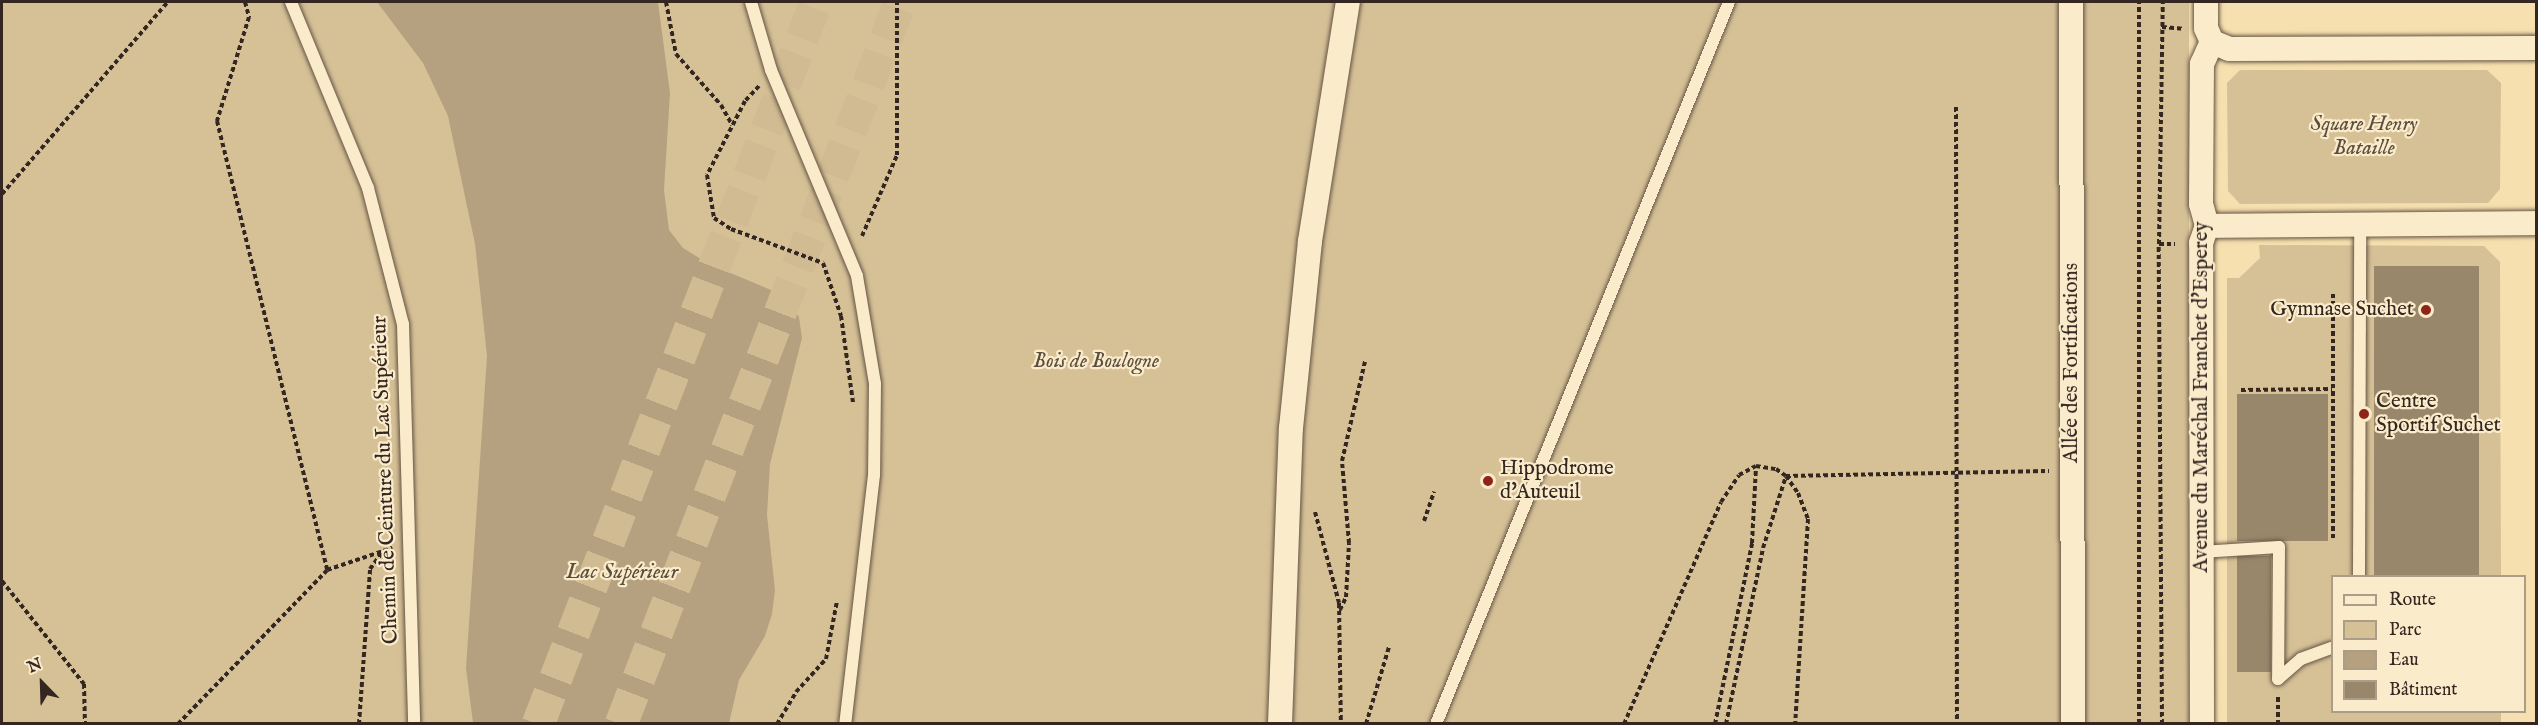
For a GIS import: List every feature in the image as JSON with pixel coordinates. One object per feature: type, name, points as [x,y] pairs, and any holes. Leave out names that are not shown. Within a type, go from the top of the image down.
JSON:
[{"type":"street","points":[[1280,723],[1291,428],[1310,241],[1348,2]]},
{"type":"street","name":"Allée des Fortifications","points":[[2072,2],[2073,723]]},
{"type":"street","points":[[2206,2],[2206,28],[2212,42],[2229,49],[2536,48]]},
{"type":"street","name":"Avenue du Maréchal Franchet d'Esperey","points":[[2202,723],[2201,243],[2207,226],[2201,204],[2202,64],[2212,42]]},
{"type":"street","points":[[2207,226],[2536,223]]},
{"type":"lane","name":"Chemin de Ceinture du Lac Supérieur","points":[[291,2],[368,188],[403,324],[414,723]]},
{"type":"lane","points":[[751,2],[771,69],[857,276],[875,384],[874,475],[845,723]]},
{"type":"lane","points":[[1436,723],[1729,2]]},
{"type":"lane","points":[[2359,575],[2361,224]]},
{"type":"lane","points":[[2201,552],[2279,547],[2278,679]]},
{"type":"lane","points":[[2278,679],[2301,659],[2331,648]]},
{"type":"path","points":[[2,194],[168,2]]},
{"type":"path","points":[[245,2],[249,17],[217,121],[327,570]]},
{"type":"path","points":[[666,2],[676,54],[721,105],[733,126]]},
{"type":"path","points":[[771,69],[745,101],[707,175],[714,218],[731,229],[823,263],[850,258],[879,201],[897,155],[897,2]]},
{"type":"path","points":[[2139,2],[2139,723]]},
{"type":"path","points":[[2162,723],[2159,244],[2163,2]]},
{"type":"path","points":[[2162,27],[2183,29]]},
{"type":"path","points":[[1956,107],[1957,723]]},
{"type":"path","points":[[2159,244],[2179,243]]},
{"type":"path","points":[[823,263],[841,316],[853,412]]},
{"type":"path","points":[[2333,294],[2333,537]]},
{"type":"path","points":[[1340,611],[1346,597],[1349,543],[1342,461],[1365,361]]},
{"type":"path","points":[[2241,390],[2332,389]]},
{"type":"path","points":[[1715,723],[1752,543],[1756,466]]},
{"type":"path","points":[[1624,723],[1721,502],[1739,475],[1756,466],[1776,469],[1786,476],[1798,493],[1808,519],[1795,723]]},
{"type":"path","points":[[1786,476],[2072,471]]},
{"type":"path","points":[[1726,723],[1763,548],[1786,476]]},
{"type":"path","points":[[1424,521],[1434,492]]},
{"type":"path","points":[[1314,505],[1340,611],[1341,723]]},
{"type":"path","points":[[178,723],[327,570],[410,541]]},
{"type":"path","points":[[359,723],[370,569],[383,551]]},
{"type":"path","points":[[2,581],[84,684],[85,723]]},
{"type":"path","points":[[777,723],[796,692],[826,659],[839,591]]},
{"type":"path","points":[[1366,723],[1389,646]]},
{"type":"path","points":[[2278,679],[2278,723]]},
{"type":"green space","name":"Bois de Boulogne","points":[[2,2],[2189,2],[2189,723],[2,723]]},
{"type":"green space","name":"Square Henry Bataille","points":[[2240,70],[2487,70],[2501,83],[2500,189],[2488,203],[2240,204],[2228,191],[2227,83]]},
{"type":"green space","name":"Centre Sportif Suchet","points":[[2259,245],[2484,246],[2500,262],[2501,575],[2331,575],[2331,713],[2501,713],[2501,723],[2227,723],[2227,278],[2239,278],[2260,258]]},
{"type":"water","name":"Lac Supérieur","points":[[377,2],[658,2],[670,93],[664,190],[669,230],[683,248],[709,264],[771,290],[790,303],[799,317],[802,338],[770,464],[767,515],[775,590],[772,614],[765,636],[739,680],[729,723],[473,723],[466,668],[487,356],[475,244],[448,116],[423,63]]},
{"type":"building","points":[[2374,266],[2479,266],[2479,575],[2374,575]]},
{"type":"building","points":[[2237,394],[2328,394],[2328,541],[2237,541]]},
{"type":"building","points":[[2237,556],[2271,556],[2271,672],[2237,672]]},
{"type":"tunnel","points":[[538,724],[816,2]]},
{"type":"tunnel","points":[[621,724],[900,2]]},
{"type":"place","name":"Gymnase Suchet","points":[[2426,310]]},
{"type":"place","name":"Centre Sportif Suchet","points":[[2364,414]]},
{"type":"place","name":"Hippodrome d'Auteuil","points":[[1488,481]]}]
